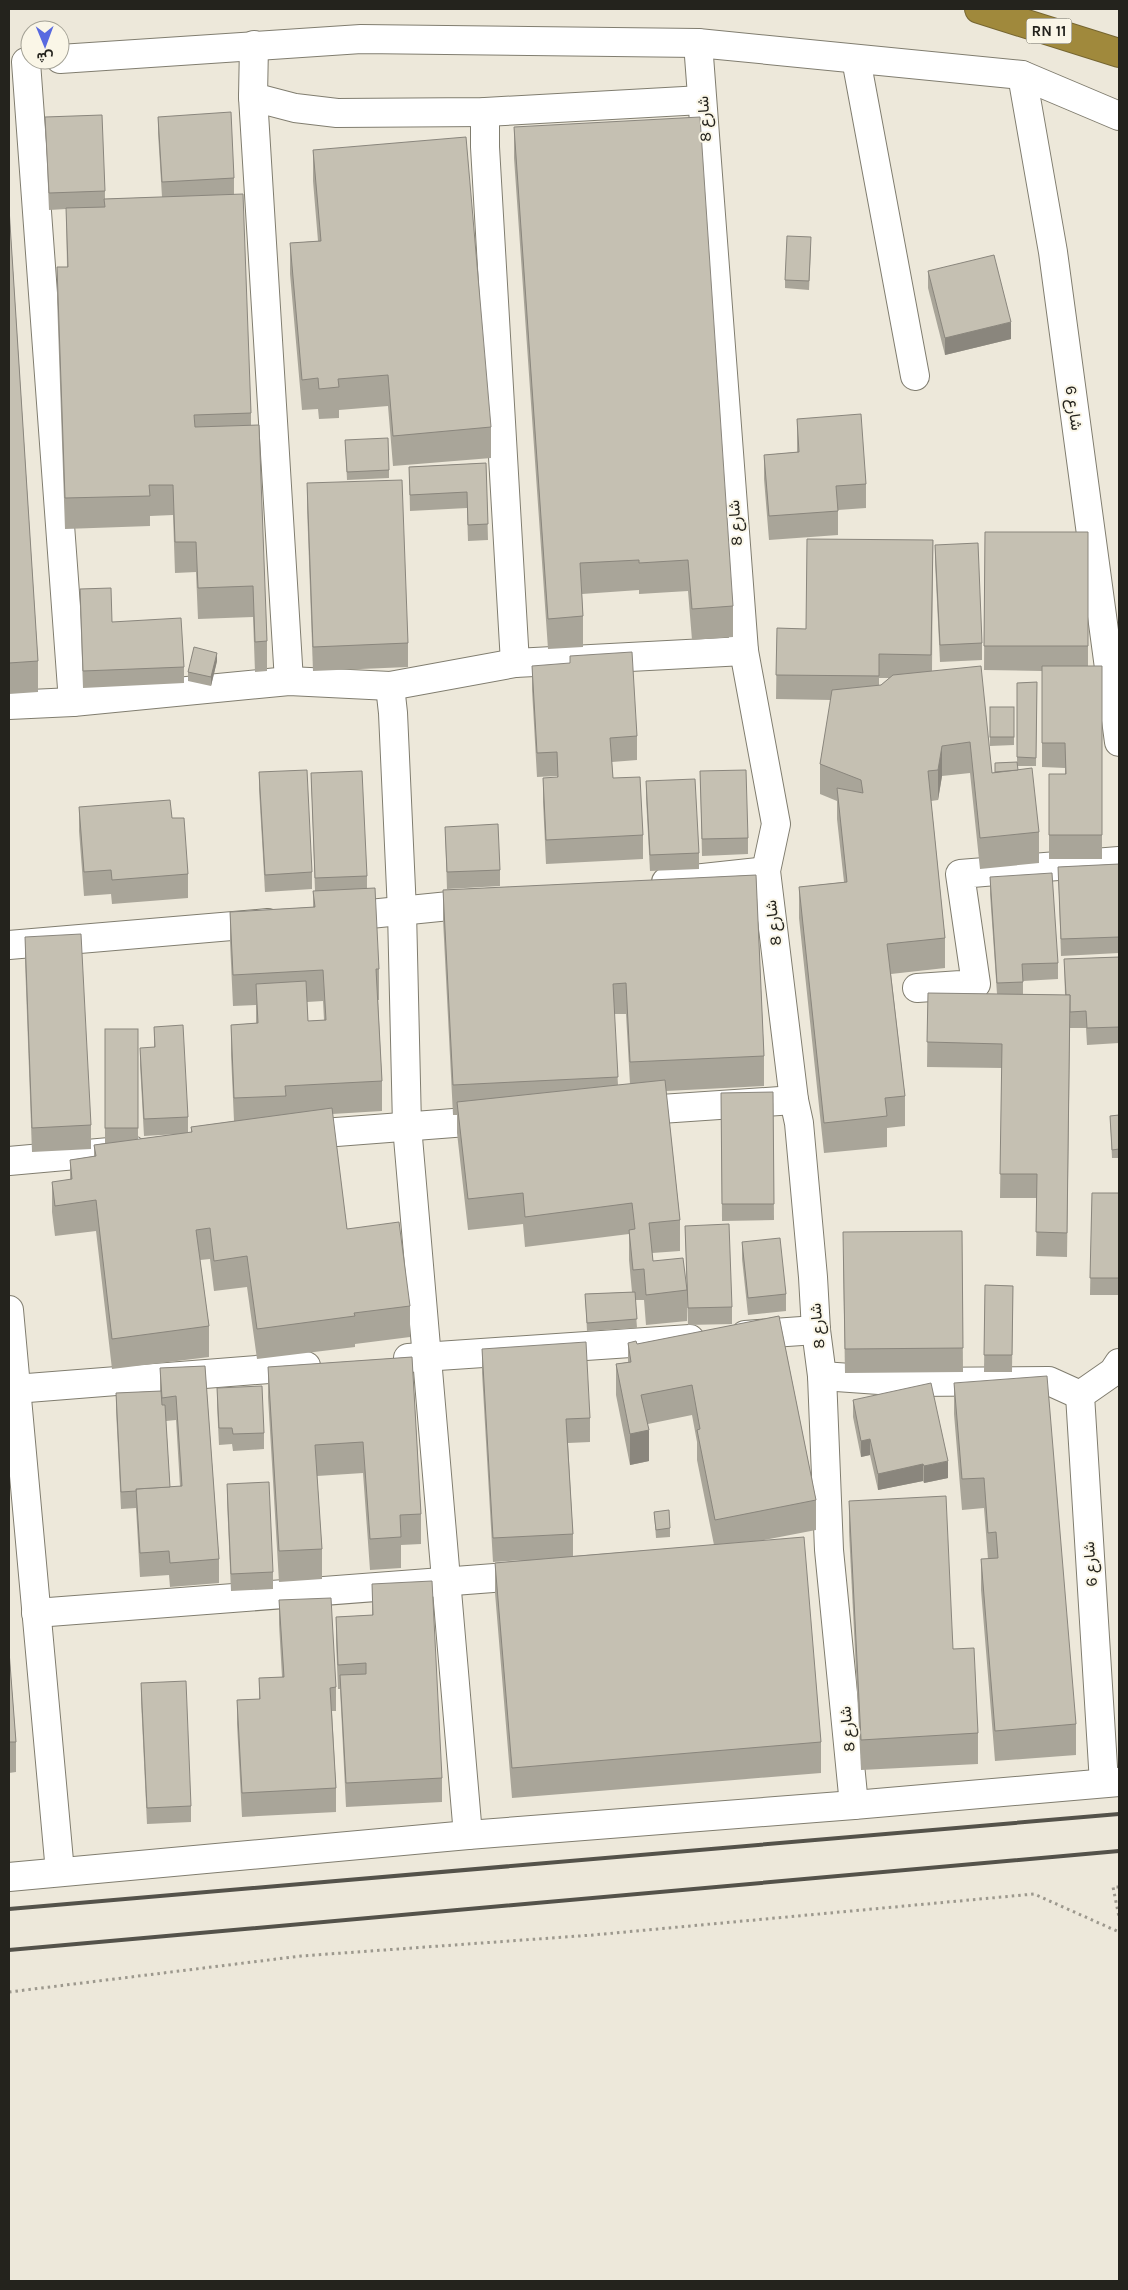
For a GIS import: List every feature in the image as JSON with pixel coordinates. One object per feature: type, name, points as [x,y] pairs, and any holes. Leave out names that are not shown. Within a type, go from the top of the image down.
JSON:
[{"type":"highway","name":"RN 11","points":[[979,9],[1119,53]]},
{"type":"street","points":[[70,58],[361,39],[698,43],[1022,76],[1119,116]]},
{"type":"street","name":"شارع 8","points":[[698,43],[744,652],[776,824],[766,871],[794,1100],[800,1132],[816,1330],[822,1376],[829,1550],[854,1805]]},
{"type":"street","points":[[254,46],[253,98],[289,681]]},
{"type":"street","points":[[856,60],[915,376]]},
{"type":"street","points":[[29,70],[73,702]]},
{"type":"street","name":"شارع 6","points":[[1022,76],[1053,252],[1119,742]]},
{"type":"street","points":[[253,98],[295,108],[337,112],[485,112],[702,100]]},
{"type":"street","points":[[485,112],[484,147],[515,663]]},
{"type":"street","points":[[9,705],[73,702],[289,681],[390,686],[515,663],[744,652]]},
{"type":"street","points":[[390,686],[393,713],[402,911],[407,1126],[468,1835]]},
{"type":"street","points":[[917,988],[976,984],[960,874],[1119,861]]},
{"type":"street","points":[[638,885],[766,871]]},
{"type":"street","points":[[9,946],[402,911],[501,900]]},
{"type":"street","points":[[605,1112],[794,1100]]},
{"type":"street","points":[[267,1138],[516,1118]]},
{"type":"street","points":[[9,1160],[158,1148]]},
{"type":"street","points":[[9,1310],[60,1872]]},
{"type":"street","points":[[387,1360],[816,1330]]},
{"type":"street","points":[[822,1376],[908,1382],[1049,1381],[1080,1395],[1113,1372],[1119,1363]]},
{"type":"street","points":[[15,1389],[328,1364]]},
{"type":"street","name":"شارع 6","points":[[1080,1395],[1112,1782]]},
{"type":"street","points":[[800,1552],[829,1550]]},
{"type":"street","points":[[36,1613],[555,1573]]},
{"type":"street","points":[[9,1877],[468,1835],[854,1805],[1112,1782]]},
{"type":"path","points":[[1119,1886],[1113,1887],[1119,1917]]},
{"type":"path","points":[[9,1992],[301,1956],[593,1934],[1034,1894],[1119,1932]]},
{"type":"building","points":[[231,112],[234,178],[162,182],[158,117]]},
{"type":"building","points":[[102,115],[105,191],[49,193],[45,117]]},
{"type":"building","points":[[700,117],[733,606],[692,609],[688,560],[639,563],[639,560],[580,563],[583,616],[548,619],[514,127]]},
{"type":"building","points":[[466,137],[491,427],[393,436],[388,375],[338,379],[339,387],[319,389],[318,378],[302,380],[290,243],[321,241],[313,150]]},
{"type":"building","points":[[243,194],[251,413],[194,415],[195,427],[259,425],[267,641],[255,642],[253,586],[198,588],[196,542],[175,542],[173,485],[149,485],[150,496],[65,498],[57,267],[68,267],[66,208],[105,207],[104,199]]},
{"type":"building","points":[[9,208],[38,661],[9,663]]},
{"type":"building","points":[[787,236],[811,237],[809,281],[785,280]]},
{"type":"building","points":[[994,255],[1011,322],[945,338],[928,271]]},
{"type":"building","points":[[861,414],[866,484],[836,486],[838,511],[769,516],[764,455],[799,452],[797,419]]},
{"type":"building","points":[[388,438],[389,470],[347,472],[345,440]]},
{"type":"building","points":[[486,463],[488,524],[468,525],[467,492],[410,495],[409,467]]},
{"type":"building","points":[[402,480],[408,643],[313,647],[307,483]]},
{"type":"building","points":[[985,532],[1088,532],[1088,646],[984,646]]},
{"type":"building","points":[[807,539],[933,540],[931,655],[879,654],[879,676],[776,675],[777,628],[806,629]]},
{"type":"building","points":[[978,543],[982,643],[940,645],[935,545]]},
{"type":"building","points":[[111,588],[112,622],[181,618],[184,667],[83,671],[80,589]]},
{"type":"building","points":[[194,647],[217,653],[211,677],[188,672]]},
{"type":"building","points":[[632,652],[637,736],[610,738],[613,778],[640,777],[643,835],[546,840],[543,778],[558,777],[557,752],[537,753],[532,666],[570,663],[570,656]]},
{"type":"building","points":[[981,666],[992,773],[1032,768],[1039,832],[980,838],[970,742],[942,746],[938,770],[928,771],[945,938],[887,944],[905,1096],[885,1098],[887,1116],[824,1123],[799,887],[847,882],[837,788],[863,793],[861,780],[820,764],[832,690],[881,685],[893,675]]},
{"type":"building","points":[[1042,666],[1102,666],[1102,835],[1049,835],[1049,774],[1066,774],[1065,743],[1042,743]]},
{"type":"building","points":[[1037,682],[1036,758],[1017,757],[1017,683]]},
{"type":"building","points":[[990,707],[1014,707],[1014,737],[990,737]]},
{"type":"building","points":[[1017,762],[1018,770],[995,772],[995,763]]},
{"type":"building","points":[[307,770],[312,872],[265,875],[259,772]]},
{"type":"building","points":[[746,770],[748,838],[702,839],[700,771]]},
{"type":"building","points":[[362,771],[367,876],[315,878],[311,773]]},
{"type":"building","points":[[695,779],[699,853],[650,855],[646,781]]},
{"type":"building","points":[[170,800],[172,818],[184,818],[188,874],[112,880],[111,870],[84,872],[79,807]]},
{"type":"building","points":[[498,824],[500,870],[447,872],[445,827]]},
{"type":"building","points":[[1119,864],[1119,937],[1061,939],[1058,867]]},
{"type":"building","points":[[1052,873],[1058,963],[1022,964],[1023,982],[997,983],[990,877]]},
{"type":"building","points":[[756,875],[764,1056],[630,1062],[626,983],[613,984],[618,1077],[453,1085],[443,890]]},
{"type":"building","points":[[375,888],[379,969],[376,969],[382,1081],[285,1086],[286,1096],[234,1098],[231,1025],[258,1023],[256,984],[306,981],[308,1021],[326,1020],[323,970],[233,975],[230,912],[315,907],[313,891]]},
{"type":"building","points":[[81,934],[91,1125],[32,1128],[25,937]]},
{"type":"building","points":[[1119,957],[1119,1027],[1087,1028],[1086,1011],[1070,1012],[1070,995],[1066,995],[1064,959]]},
{"type":"building","points":[[928,993],[1070,995],[1067,1233],[1036,1232],[1037,1174],[1000,1174],[1002,1044],[927,1042]]},
{"type":"building","points":[[183,1025],[188,1117],[144,1119],[140,1048],[155,1047],[154,1027]]},
{"type":"building","points":[[105,1029],[138,1029],[138,1128],[105,1128]]},
{"type":"building","points":[[665,1080],[680,1220],[649,1223],[653,1261],[683,1258],[687,1290],[646,1295],[644,1269],[633,1270],[629,1230],[635,1229],[632,1203],[525,1217],[523,1193],[468,1199],[457,1102]]},
{"type":"building","points":[[773,1092],[774,1204],[722,1204],[721,1093]]},
{"type":"building","points":[[332,1108],[347,1229],[399,1222],[410,1306],[354,1313],[355,1316],[257,1329],[247,1256],[214,1261],[210,1228],[196,1230],[209,1326],[112,1339],[96,1200],[55,1206],[52,1182],[72,1179],[70,1160],[96,1156],[94,1145],[192,1132],[191,1127]]},
{"type":"building","points":[[1119,1115],[1119,1149],[1112,1150],[1110,1116]]},
{"type":"building","points":[[1092,1193],[1119,1193],[1119,1278],[1090,1278]]},
{"type":"building","points":[[729,1224],[732,1307],[688,1308],[685,1226]]},
{"type":"building","points":[[962,1231],[963,1348],[845,1349],[843,1232]]},
{"type":"building","points":[[780,1238],[786,1294],[748,1298],[742,1242]]},
{"type":"building","points":[[985,1285],[1013,1286],[1012,1355],[984,1355]]},
{"type":"building","points":[[635,1292],[637,1319],[587,1323],[585,1294]]},
{"type":"building","points":[[779,1316],[816,1500],[715,1520],[697,1430],[700,1429],[692,1385],[641,1395],[649,1430],[630,1434],[616,1364],[631,1362],[628,1343],[636,1341],[637,1344]]},
{"type":"building","points":[[586,1342],[590,1418],[566,1419],[573,1534],[493,1538],[482,1349]]},
{"type":"building","points":[[412,1357],[421,1514],[400,1515],[401,1537],[370,1539],[363,1442],[315,1445],[322,1549],[279,1551],[268,1367]]},
{"type":"building","points":[[205,1366],[219,1559],[170,1563],[169,1551],[140,1553],[136,1489],[182,1486],[176,1396],[162,1398],[160,1368]]},
{"type":"building","points":[[1047,1376],[1076,1724],[995,1731],[981,1559],[998,1558],[996,1532],[988,1533],[984,1478],[962,1479],[954,1383]]},
{"type":"building","points":[[931,1383],[948,1461],[924,1466],[923,1464],[878,1474],[870,1439],[861,1441],[853,1400]]},
{"type":"building","points":[[262,1386],[264,1433],[233,1434],[232,1428],[219,1428],[217,1388]]},
{"type":"building","points":[[161,1391],[162,1405],[165,1405],[170,1487],[121,1492],[116,1393]]},
{"type":"building","points":[[269,1482],[273,1572],[231,1574],[227,1484]]},
{"type":"building","points":[[946,1496],[953,1649],[974,1648],[978,1733],[861,1740],[849,1501]]},
{"type":"building","points":[[669,1510],[670,1528],[656,1530],[654,1512]]},
{"type":"building","points":[[804,1537],[821,1742],[512,1768],[495,1563]]},
{"type":"building","points":[[432,1581],[442,1778],[346,1783],[340,1675],[366,1674],[366,1663],[338,1665],[336,1617],[373,1615],[372,1584]]},
{"type":"building","points":[[331,1598],[336,1687],[330,1688],[336,1788],[242,1793],[237,1700],[260,1699],[259,1678],[284,1677],[279,1600]]},
{"type":"building","points":[[9,1651],[16,1742],[9,1742]]},
{"type":"building","points":[[186,1681],[191,1806],[147,1808],[141,1683]]},
{"type":"railway","points":[[9,1909],[1119,1814]]},
{"type":"railway","points":[[9,1950],[1119,1851]]}]
